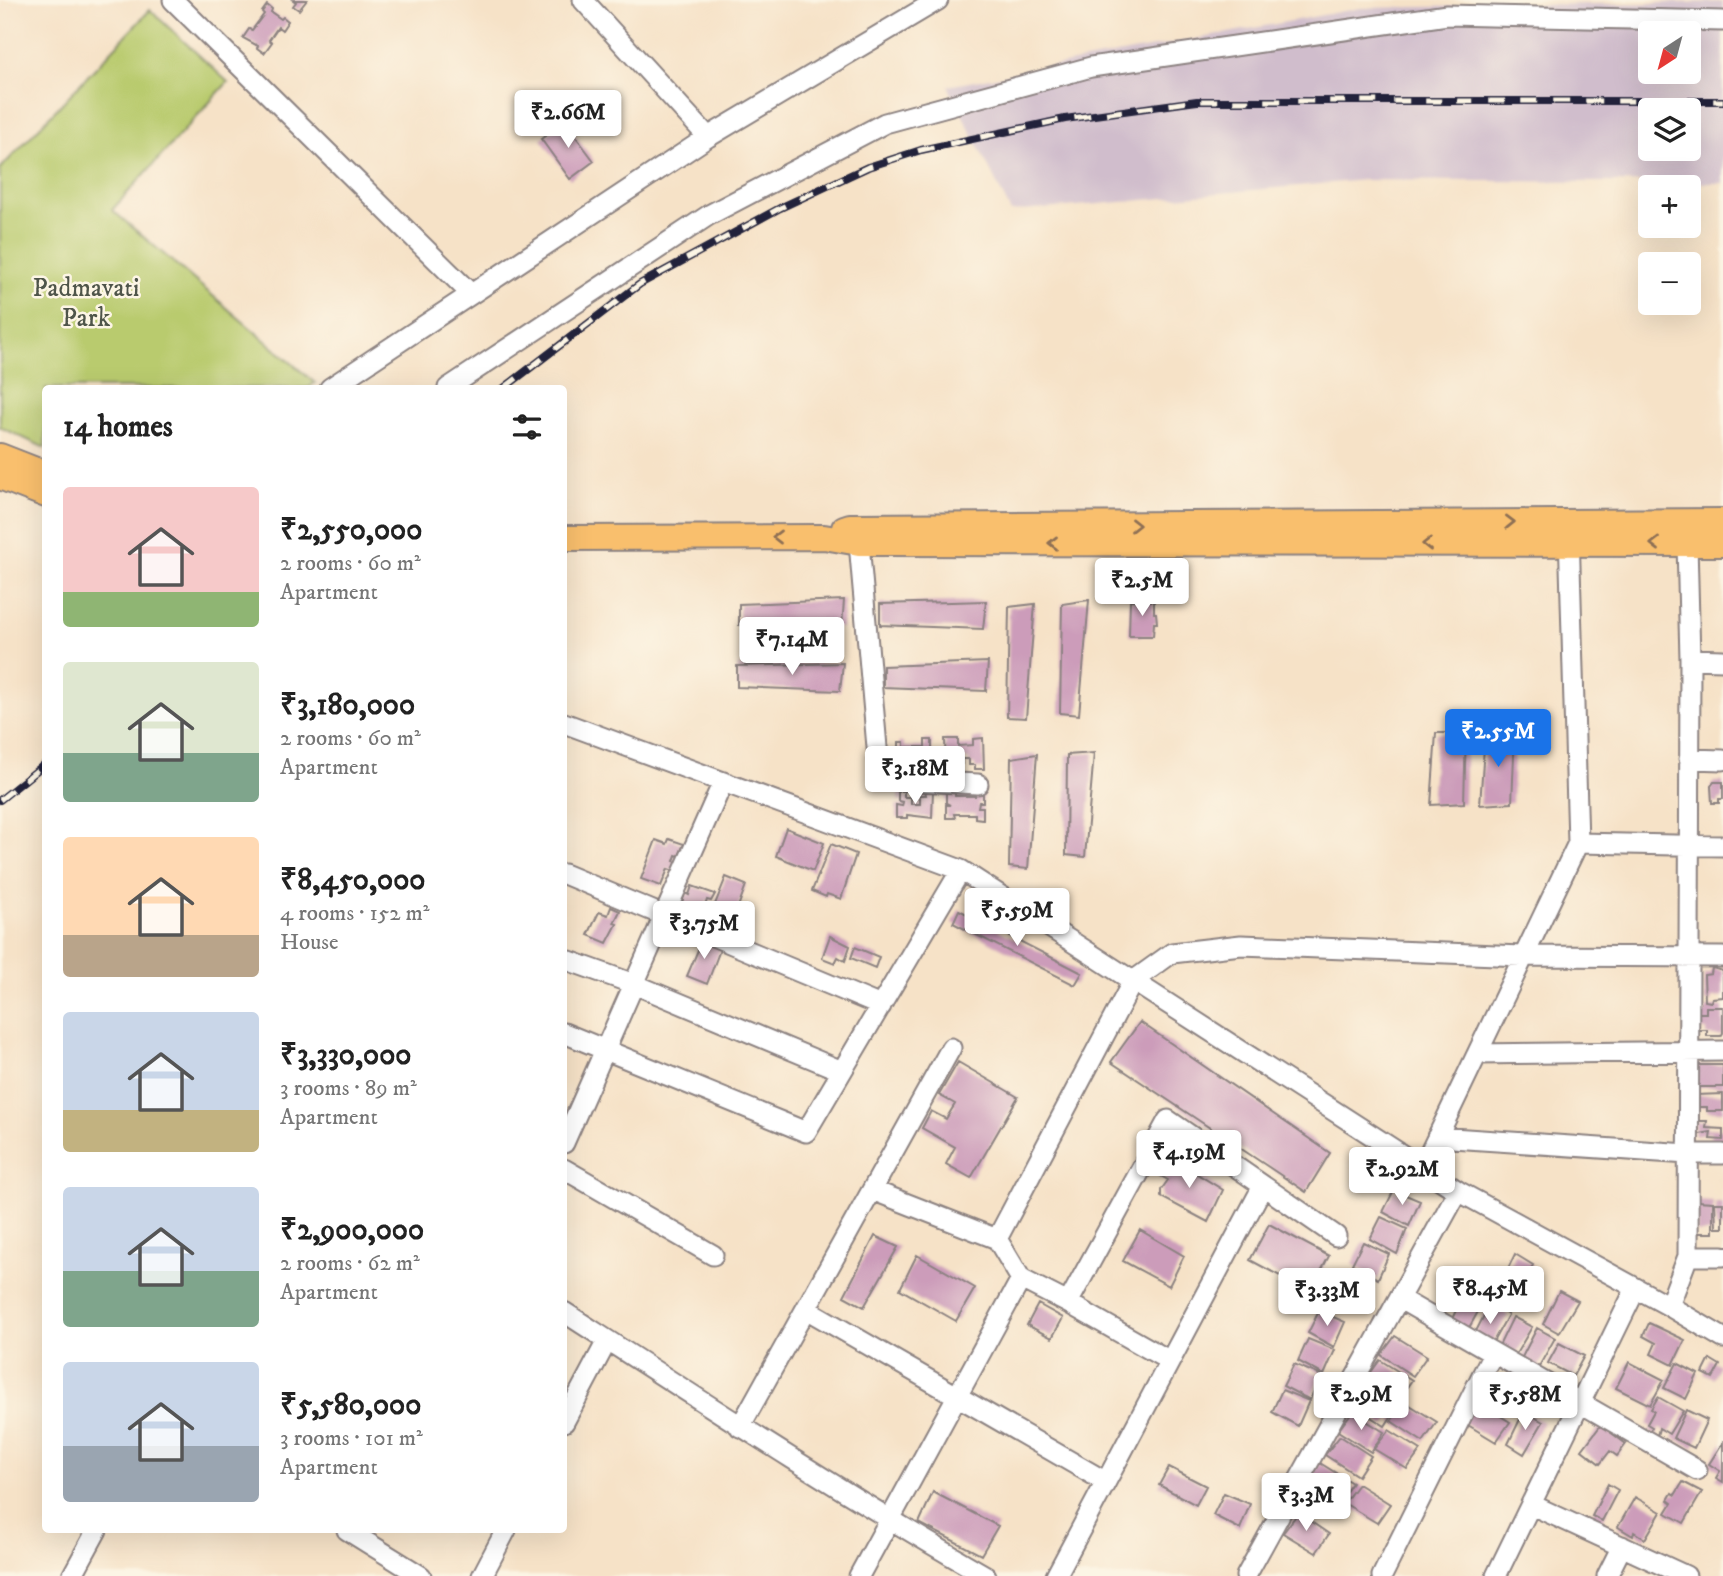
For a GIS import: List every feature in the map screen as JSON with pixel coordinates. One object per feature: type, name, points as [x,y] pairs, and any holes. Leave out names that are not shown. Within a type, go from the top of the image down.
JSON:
[{"type":"main road","points":[[0,456],[42,472]]},
{"type":"main road","points":[[0,477],[42,493]]},
{"type":"main road","points":[[567,538],[824,537],[859,543],[1569,533],[1723,521]]},
{"type":"main road","points":[[824,537],[850,526],[1569,533],[1687,544],[1723,544]]},
{"type":"street","points":[[173,0],[470,293]]},
{"type":"street","points":[[583,0],[708,137]]},
{"type":"street","points":[[334,385],[708,137],[938,0]]},
{"type":"street","points":[[453,385],[709,215],[886,123],[1091,67],[1447,15],[1723,21]]},
{"type":"street","points":[[1422,1169],[1578,843],[1569,533]]},
{"type":"street","points":[[859,543],[879,770],[897,780],[978,784]]},
{"type":"street","points":[[1669,1306],[1688,1256],[1687,544]]},
{"type":"street","points":[[1689,659],[1723,660]]},
{"type":"street","points":[[567,724],[961,870],[1422,1169],[1723,1338]]},
{"type":"street","points":[[1689,760],[1723,760]]},
{"type":"street","points":[[567,1136],[723,782]]},
{"type":"street","points":[[1578,843],[1723,846]]},
{"type":"street","points":[[567,1034],[806,1132],[961,870]]},
{"type":"street","points":[[567,875],[881,1006]]},
{"type":"street","points":[[997,1239],[1133,981],[1172,953],[1241,945],[1522,956],[1723,957]]},
{"type":"street","points":[[567,960],[842,1071]]},
{"type":"street","points":[[740,1427],[951,1048]]},
{"type":"street","points":[[1477,1054],[1723,1051]]},
{"type":"street","points":[[1068,1303],[1168,1120],[1336,1236]]},
{"type":"street","points":[[1437,1138],[1723,1154]]},
{"type":"street","points":[[567,1171],[713,1255]]},
{"type":"street","points":[[1056,1576],[1263,1186]]},
{"type":"street","points":[[872,1191],[997,1239],[1021,1279],[1170,1361]]},
{"type":"street","points":[[1246,1576],[1458,1191]]},
{"type":"street","points":[[1688,1256],[1723,1255]]},
{"type":"street","points":[[859,1576],[1021,1279]]},
{"type":"street","points":[[1496,1576],[1582,1404],[1636,1288]]},
{"type":"street","points":[[1400,1299],[1697,1470]]},
{"type":"street","points":[[806,1309],[1106,1482]]},
{"type":"street","points":[[567,1314],[740,1427],[986,1576]]},
{"type":"street","points":[[567,1416],[607,1341]]},
{"type":"street","points":[[1382,1576],[1493,1353]]},
{"type":"street","points":[[1532,1504],[1686,1576]]},
{"type":"street","points":[[72,1576],[95,1533]]},
{"type":"street","points":[[355,1533],[421,1576]]},
{"type":"street","points":[[482,1576],[504,1533]]},
{"type":"street","points":[[1607,1576],[1622,1546]]},
{"type":"shaded area","points":[[1723,2],[1723,183],[1701,183],[1701,175],[1638,175],[1638,182],[1364,180],[1011,212],[948,86],[1360,8]]},
{"type":"green space","name":"Padmavati Park","points":[[150,10],[228,82],[112,210],[315,383],[42,385],[42,447],[0,427],[0,169]]},
{"type":"building","points":[[293,0],[307,0],[299,10],[293,6],[296,2]]},
{"type":"building","points":[[267,5],[272,9],[271,12],[288,21],[282,30],[278,27],[264,53],[258,46],[243,38],[264,14],[262,12]]},
{"type":"building","points":[[565,122],[594,161],[570,179],[541,139]]},
{"type":"building","points":[[844,600],[842,628],[739,625],[739,604]]},
{"type":"building","points":[[1089,600],[1079,715],[1060,713],[1062,604]]},
{"type":"building","points":[[1130,600],[1154,601],[1157,623],[1154,623],[1153,636],[1129,636]]},
{"type":"building","points":[[986,601],[983,629],[880,625],[880,604]]},
{"type":"building","points":[[1035,604],[1026,718],[1007,717],[1009,607]]},
{"type":"building","points":[[988,662],[986,691],[883,687],[883,666]]},
{"type":"building","points":[[843,663],[840,691],[737,687],[737,666]]},
{"type":"building","points":[[1515,732],[1512,803],[1480,805],[1485,733]]},
{"type":"building","points":[[1436,733],[1466,733],[1464,803],[1431,805]]},
{"type":"building","points":[[983,738],[984,769],[975,769],[975,765],[969,765],[969,759],[962,759],[962,764],[955,764],[955,771],[946,771],[945,739],[958,739],[958,746],[973,745],[973,739]]},
{"type":"building","points":[[925,740],[932,740],[932,768],[926,768],[926,764],[919,764],[919,758],[914,758],[914,765],[897,768],[897,757],[902,757],[899,742],[904,742],[904,747],[925,747]]},
{"type":"building","points":[[1094,753],[1085,857],[1066,855],[1067,755]]},
{"type":"building","points":[[1037,754],[1028,869],[1009,867],[1011,758]]},
{"type":"building","points":[[1714,782],[1723,782],[1723,799],[1719,799],[1719,803],[1712,803],[1711,786]]},
{"type":"building","points":[[925,790],[933,790],[932,818],[907,815],[907,818],[896,818],[896,805],[902,806],[903,802],[898,801],[898,791],[904,791],[904,797],[911,797],[911,804],[920,804],[920,795],[926,795]]},
{"type":"building","points":[[975,790],[983,790],[983,802],[979,802],[978,807],[983,807],[983,819],[975,818],[975,814],[954,814],[955,818],[946,818],[946,805],[950,805],[946,803],[946,791],[955,791],[955,796],[975,796]]},
{"type":"building","points":[[786,828],[824,843],[813,871],[776,856]]},
{"type":"building","points":[[669,839],[684,844],[679,856],[676,855],[674,871],[668,869],[661,886],[641,879],[656,840],[667,844]]},
{"type":"building","points":[[831,844],[856,854],[841,899],[812,891]]},
{"type":"building","points":[[726,877],[746,885],[735,915],[714,907]]},
{"type":"building","points":[[692,886],[715,894],[711,901],[707,900],[701,918],[679,911],[685,893],[689,895]]},
{"type":"building","points":[[611,907],[620,911],[614,923],[617,924],[607,943],[588,935],[599,912],[608,915]]},
{"type":"building","points":[[959,910],[1082,973],[1075,985],[953,923]]},
{"type":"building","points":[[830,936],[850,946],[845,961],[838,957],[835,963],[822,958]]},
{"type":"building","points":[[703,938],[721,947],[707,984],[687,976]]},
{"type":"building","points":[[855,947],[879,957],[875,968],[851,958]]},
{"type":"building","points":[[1712,968],[1723,971],[1723,997],[1712,998],[1711,1002],[1705,1001],[1704,975],[1711,974]]},
{"type":"building","points":[[1706,1007],[1723,1007],[1721,1036],[1707,1036],[1707,1030],[1696,1030],[1697,1013],[1706,1013]]},
{"type":"building","points":[[1140,1022],[1330,1153],[1306,1192],[1111,1062]]},
{"type":"building","points":[[958,1062],[1018,1097],[971,1178],[946,1164],[955,1147],[922,1128],[931,1111],[946,1119],[955,1104],[939,1095]]},
{"type":"building","points":[[1694,1065],[1723,1065],[1723,1087],[1694,1087]]},
{"type":"building","points":[[1723,1094],[1723,1111],[1707,1111],[1707,1107],[1696,1107],[1695,1095]]},
{"type":"building","points":[[1695,1121],[1707,1121],[1706,1128],[1723,1129],[1723,1140],[1710,1139],[1711,1132],[1694,1135]]},
{"type":"building","points":[[1168,1156],[1223,1190],[1208,1222],[1161,1197],[1161,1190],[1168,1180],[1159,1175]]},
{"type":"building","points":[[1394,1190],[1420,1201],[1409,1226],[1383,1212]]},
{"type":"building","points":[[1697,1201],[1713,1202],[1713,1233],[1697,1233]]},
{"type":"building","points":[[1715,1203],[1723,1203],[1723,1228],[1716,1228]]},
{"type":"building","points":[[1381,1217],[1407,1229],[1397,1254],[1370,1239]]},
{"type":"building","points":[[1269,1224],[1329,1256],[1310,1292],[1250,1260]]},
{"type":"building","points":[[1140,1230],[1184,1256],[1169,1286],[1123,1261]]},
{"type":"building","points":[[875,1236],[898,1247],[864,1307],[844,1296]]},
{"type":"building","points":[[1363,1242],[1389,1254],[1378,1279],[1352,1264]]},
{"type":"building","points":[[1515,1254],[1533,1265],[1515,1296],[1499,1287]]},
{"type":"building","points":[[917,1255],[975,1288],[956,1321],[900,1289]]},
{"type":"building","points":[[1342,1273],[1369,1284],[1358,1309],[1332,1295]]},
{"type":"building","points":[[1466,1290],[1484,1301],[1466,1333],[1450,1323]]},
{"type":"building","points":[[1559,1291],[1578,1301],[1559,1333],[1543,1324]]},
{"type":"building","points":[[1038,1304],[1063,1318],[1052,1338],[1027,1325]]},
{"type":"building","points":[[1490,1304],[1508,1315],[1490,1347],[1473,1337]]},
{"type":"building","points":[[1319,1311],[1345,1322],[1334,1347],[1308,1333]]},
{"type":"building","points":[[1513,1317],[1532,1327],[1513,1359],[1497,1350]]},
{"type":"building","points":[[1649,1323],[1685,1340],[1673,1365],[1651,1354],[1656,1343],[1643,1336]]},
{"type":"building","points":[[1537,1328],[1555,1338],[1537,1370],[1520,1361]]},
{"type":"building","points":[[1395,1336],[1427,1356],[1413,1376],[1381,1355]]},
{"type":"building","points":[[1308,1339],[1335,1350],[1324,1375],[1298,1361]]},
{"type":"building","points":[[1559,1343],[1584,1356],[1573,1376],[1548,1363]]},
{"type":"building","points":[[1710,1359],[1720,1365],[1713,1378],[1703,1373]]},
{"type":"building","points":[[1380,1360],[1412,1380],[1398,1400],[1366,1379]]},
{"type":"building","points":[[1629,1362],[1664,1380],[1650,1405],[1616,1388]]},
{"type":"building","points":[[1677,1363],[1698,1374],[1686,1399],[1664,1388]]},
{"type":"building","points":[[1294,1364],[1320,1375],[1310,1400],[1283,1386]]},
{"type":"building","points":[[1366,1386],[1398,1406],[1385,1426],[1352,1405]]},
{"type":"building","points":[[1282,1390],[1309,1401],[1298,1426],[1272,1412]]},
{"type":"building","points":[[1658,1397],[1683,1411],[1669,1434],[1659,1428],[1657,1436],[1649,1432],[1652,1427],[1647,1424]]},
{"type":"building","points":[[1405,1402],[1437,1422],[1423,1442],[1391,1421]]},
{"type":"building","points":[[1478,1402],[1510,1422],[1496,1442],[1463,1422]]},
{"type":"building","points":[[1686,1410],[1707,1420],[1694,1448],[1673,1438]]},
{"type":"building","points":[[1524,1411],[1543,1422],[1524,1454],[1508,1444]]},
{"type":"building","points":[[1352,1412],[1384,1432],[1371,1452],[1338,1431]]},
{"type":"building","points":[[1601,1425],[1626,1444],[1617,1456],[1610,1451],[1600,1464],[1582,1450]]},
{"type":"building","points":[[1389,1430],[1421,1450],[1407,1469],[1374,1449]]},
{"type":"building","points":[[1340,1436],[1371,1456],[1358,1476],[1325,1455]]},
{"type":"building","points":[[1723,1442],[1723,1482],[1716,1478],[1720,1471],[1709,1464]]},
{"type":"building","points":[[1320,1463],[1352,1483],[1338,1503],[1305,1483]]},
{"type":"building","points":[[1169,1467],[1206,1486],[1196,1505],[1159,1485]]},
{"type":"building","points":[[1683,1482],[1702,1492],[1684,1523],[1666,1513],[1672,1503],[1668,1500],[1672,1493],[1675,1495]]},
{"type":"building","points":[[1358,1484],[1390,1504],[1377,1523],[1344,1503]]},
{"type":"building","points":[[1608,1484],[1618,1490],[1602,1521],[1592,1516]]},
{"type":"building","points":[[933,1492],[998,1526],[981,1555],[919,1523]]},
{"type":"building","points":[[1224,1493],[1250,1504],[1240,1529],[1213,1515]]},
{"type":"building","points":[[1635,1497],[1661,1512],[1645,1539],[1634,1532],[1633,1536],[1618,1527]]},
{"type":"building","points":[[1298,1513],[1329,1534],[1316,1553],[1283,1533]]},
{"type":"railway","points":[[508,385],[640,284],[780,208],[868,167],[921,150],[1065,119],[1197,101],[1723,101]]},
{"type":"railway","points":[[0,800],[42,766]]}]
